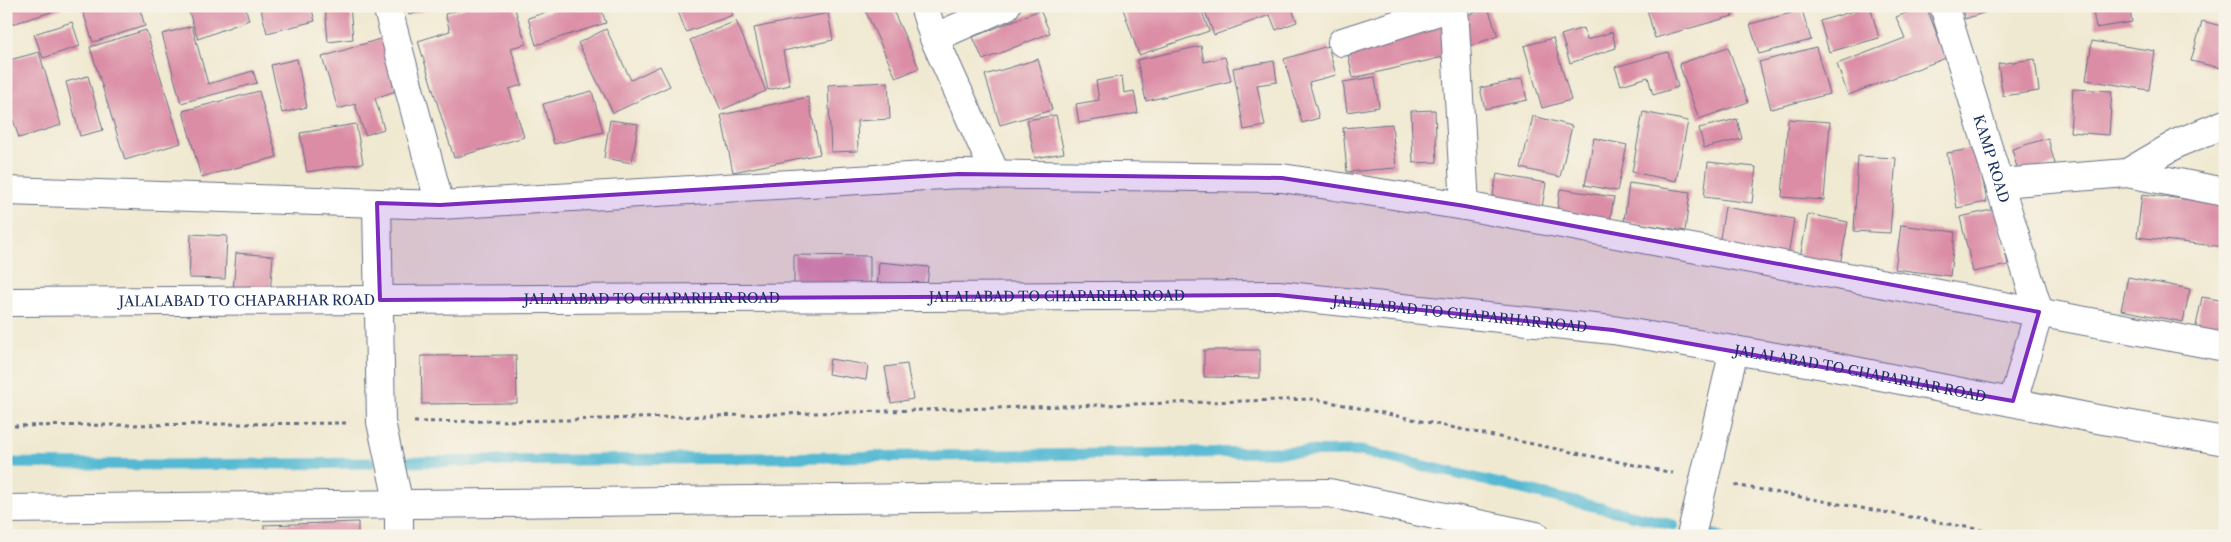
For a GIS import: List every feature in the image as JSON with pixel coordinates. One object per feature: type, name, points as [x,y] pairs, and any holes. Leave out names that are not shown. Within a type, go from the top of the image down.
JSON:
[{"type":"street","points":[[387,6],[440,206]]},
{"type":"street","points":[[924,6],[934,38],[996,175]]},
{"type":"street","points":[[934,38],[1006,6]]},
{"type":"street","points":[[1342,42],[1454,6],[1465,206]]},
{"type":"street","name":"KAMP ROAD","points":[[1944,6],[2039,312]]},
{"type":"street","points":[[2127,173],[2180,142],[2225,124]]},
{"type":"street","points":[[2000,183],[2127,173],[2225,192]]},
{"type":"street","points":[[6,190],[440,206],[959,174],[1282,178],[1465,206],[2225,347]]},
{"type":"street","points":[[377,203],[380,300],[380,422],[399,505],[399,536]]},
{"type":"street","name":"JALALABAD TO CHAPARHAR ROAD","points":[[6,302],[1278,295],[1612,330],[1734,350],[2013,401],[2097,419],[2225,441]]},
{"type":"street","points":[[2013,401],[2039,312]]},
{"type":"street","points":[[1691,536],[1734,350]]},
{"type":"street","name":"JALALABAD TO CHAPARHAR ROAD","points":[[2097,419],[2225,421]]},
{"type":"street","points":[[6,509],[1329,493],[1536,536]]},
{"type":"path","points":[[6,426],[566,420],[1315,399],[1605,461],[2015,536]]},
{"type":"highlighted area","points":[[959,174],[1282,178],[1465,206],[2039,312],[2013,401],[1613,330],[1278,295],[380,300],[377,203],[440,205]]},
{"type":"building","points":[[6,6],[60,6],[61,9],[6,26]]},
{"type":"building","points":[[81,6],[139,6],[145,26],[93,42]]},
{"type":"building","points":[[187,6],[245,6],[249,20],[198,39]]},
{"type":"building","points":[[260,6],[311,6],[315,21],[267,33]]},
{"type":"building","points":[[325,6],[350,6],[353,39],[328,42]]},
{"type":"building","points":[[406,6],[436,6],[436,7],[409,15]]},
{"type":"building","points":[[464,6],[514,6],[526,44],[511,48],[522,85],[509,89],[524,137],[454,158],[418,41],[450,31],[445,14],[465,8]]},
{"type":"building","points":[[565,6],[600,6],[606,23],[536,45],[528,18]]},
{"type":"building","points":[[676,6],[729,6],[733,15],[686,32]]},
{"type":"building","points":[[868,6],[891,6],[919,68],[896,78],[864,8]]},
{"type":"building","points":[[1122,6],[1200,6],[1209,31],[1139,55]]},
{"type":"building","points":[[1203,6],[1298,6],[1292,9],[1297,22],[1276,30],[1270,15],[1214,35]]},
{"type":"building","points":[[1646,6],[1730,6],[1733,16],[1655,38]]},
{"type":"building","points":[[1870,6],[1879,38],[1829,52],[1820,21]]},
{"type":"building","points":[[1926,6],[1946,58],[1848,95],[1837,64],[1905,38],[1896,17]]},
{"type":"building","points":[[1961,6],[1987,6],[1989,11],[1965,19]]},
{"type":"building","points":[[2092,6],[2129,6],[2132,22],[2096,28]]},
{"type":"building","points":[[1488,8],[1498,36],[1467,47],[1456,19]]},
{"type":"building","points":[[1040,10],[1050,33],[983,60],[973,37]]},
{"type":"building","points":[[1802,10],[1811,40],[1759,54],[1750,24]]},
{"type":"building","points":[[828,13],[833,40],[783,51],[790,85],[768,90],[754,28]]},
{"type":"building","points":[[736,21],[766,91],[721,110],[690,40]]},
{"type":"building","points":[[2202,21],[2225,27],[2225,69],[2191,61]]},
{"type":"building","points":[[72,22],[80,46],[43,58],[34,34]]},
{"type":"building","points":[[1444,22],[1452,55],[1353,78],[1346,45]]},
{"type":"building","points":[[192,26],[208,84],[253,71],[257,83],[181,103],[162,34]]},
{"type":"building","points":[[1583,28],[1587,40],[1612,32],[1616,48],[1570,63],[1561,35]]},
{"type":"building","points":[[606,29],[631,80],[660,66],[670,86],[613,113],[578,43]]},
{"type":"building","points":[[146,30],[181,143],[125,160],[90,47]]},
{"type":"building","points":[[386,37],[402,89],[375,98],[384,129],[365,135],[355,104],[338,109],[322,57]]},
{"type":"building","points":[[1553,38],[1571,100],[1542,108],[1524,46]]},
{"type":"building","points":[[2092,41],[2155,51],[2149,90],[2086,80]]},
{"type":"building","points":[[1201,46],[1204,62],[1225,57],[1231,81],[1146,101],[1137,60]]},
{"type":"building","points":[[1328,46],[1336,75],[1309,82],[1319,118],[1302,123],[1284,59]]},
{"type":"building","points":[[1728,47],[1748,102],[1699,119],[1679,64]]},
{"type":"building","points":[[1816,47],[1829,94],[1771,109],[1759,62]]},
{"type":"building","points":[[39,52],[61,125],[19,138],[6,98],[6,61]]},
{"type":"building","points":[[1668,52],[1678,87],[1653,95],[1648,77],[1621,85],[1615,67]]},
{"type":"building","points":[[297,59],[307,107],[282,113],[271,65]]},
{"type":"building","points":[[1038,59],[1052,110],[1000,125],[985,75]]},
{"type":"building","points":[[2035,59],[2039,91],[2003,96],[1998,64]]},
{"type":"building","points":[[1274,61],[1277,82],[1257,85],[1265,126],[1244,130],[1233,68]]},
{"type":"building","points":[[88,76],[103,130],[80,136],[66,82]]},
{"type":"building","points":[[1122,76],[1124,93],[1134,91],[1138,113],[1079,123],[1076,104],[1099,100],[1096,81]]},
{"type":"building","points":[[1375,77],[1379,107],[1347,112],[1343,82]]},
{"type":"building","points":[[1522,79],[1527,100],[1485,109],[1480,88]]},
{"type":"building","points":[[888,82],[890,119],[857,121],[858,151],[831,152],[828,85]]},
{"type":"building","points":[[2073,89],[2112,91],[2109,135],[2070,132]]},
{"type":"building","points":[[259,91],[277,157],[201,177],[183,111]]},
{"type":"building","points":[[592,91],[603,132],[554,144],[543,104]]},
{"type":"building","points":[[808,97],[820,154],[733,172],[721,115]]},
{"type":"building","points":[[1435,110],[1437,162],[1413,163],[1411,111]]},
{"type":"building","points":[[1643,112],[1688,121],[1676,181],[1632,172]]},
{"type":"building","points":[[1056,115],[1064,153],[1035,158],[1027,120]]},
{"type":"building","points":[[1533,116],[1572,126],[1560,177],[1521,168]]},
{"type":"building","points":[[1737,119],[1742,139],[1704,148],[1699,128]]},
{"type":"building","points":[[1788,119],[1830,122],[1824,200],[1782,197]]},
{"type":"building","points":[[610,120],[638,124],[632,163],[604,158]]},
{"type":"building","points":[[356,124],[363,163],[307,172],[300,133]]},
{"type":"building","points":[[1392,124],[1396,168],[1347,172],[1343,128]]},
{"type":"building","points":[[1594,138],[1627,145],[1617,191],[1585,185]]},
{"type":"building","points":[[2048,138],[2055,164],[2019,175],[2012,149]]},
{"type":"building","points":[[1977,148],[1987,202],[1957,208],[1947,153]]},
{"type":"building","points":[[1858,156],[1896,158],[1890,233],[1854,231]]},
{"type":"building","points":[[1708,162],[1756,167],[1752,203],[1704,197]]},
{"type":"building","points":[[1497,174],[1546,183],[1541,214],[1491,205]]},
{"type":"building","points":[[1629,183],[1690,192],[1685,231],[1624,221]]},
{"type":"building","points":[[1560,189],[1614,197],[1609,227],[1556,219]]},
{"type":"building","points":[[2142,194],[2225,204],[2225,247],[2137,237]]},
{"type":"building","points":[[1725,207],[1794,219],[1787,263],[1718,251]]},
{"type":"building","points":[[1996,209],[2008,265],[1973,272],[1960,217]]},
{"type":"building","points":[[1808,214],[1848,222],[1840,265],[1800,258]]},
{"type":"building","points":[[1901,225],[1955,232],[1950,276],[1895,269]]},
{"type":"building","points":[[191,234],[227,236],[225,279],[189,278]]},
{"type":"building","points":[[236,253],[273,256],[270,295],[233,292]]},
{"type":"building","points":[[794,255],[870,256],[870,291],[794,290]]},
{"type":"building","points":[[879,262],[929,267],[926,294],[877,289]]},
{"type":"building","points":[[2128,277],[2190,289],[2183,322],[2121,310]]},
{"type":"building","points":[[2202,297],[2225,301],[2225,337],[2195,331]]},
{"type":"building","points":[[1204,350],[1260,350],[1260,378],[1204,377]]},
{"type":"building","points":[[516,355],[517,403],[422,404],[421,356]]},
{"type":"building","points":[[830,359],[868,365],[866,380],[828,374]]},
{"type":"building","points":[[907,364],[913,399],[891,403],[885,367]]},
{"type":"building","points":[[358,522],[358,536],[264,536],[264,525]]},
{"type":"waterway","points":[[409,462],[1361,451],[1673,525]]},
{"type":"waterway","points":[[6,463],[165,465],[370,463]]},
{"type":"waterway","points":[[1711,534],[1719,536]]}]
